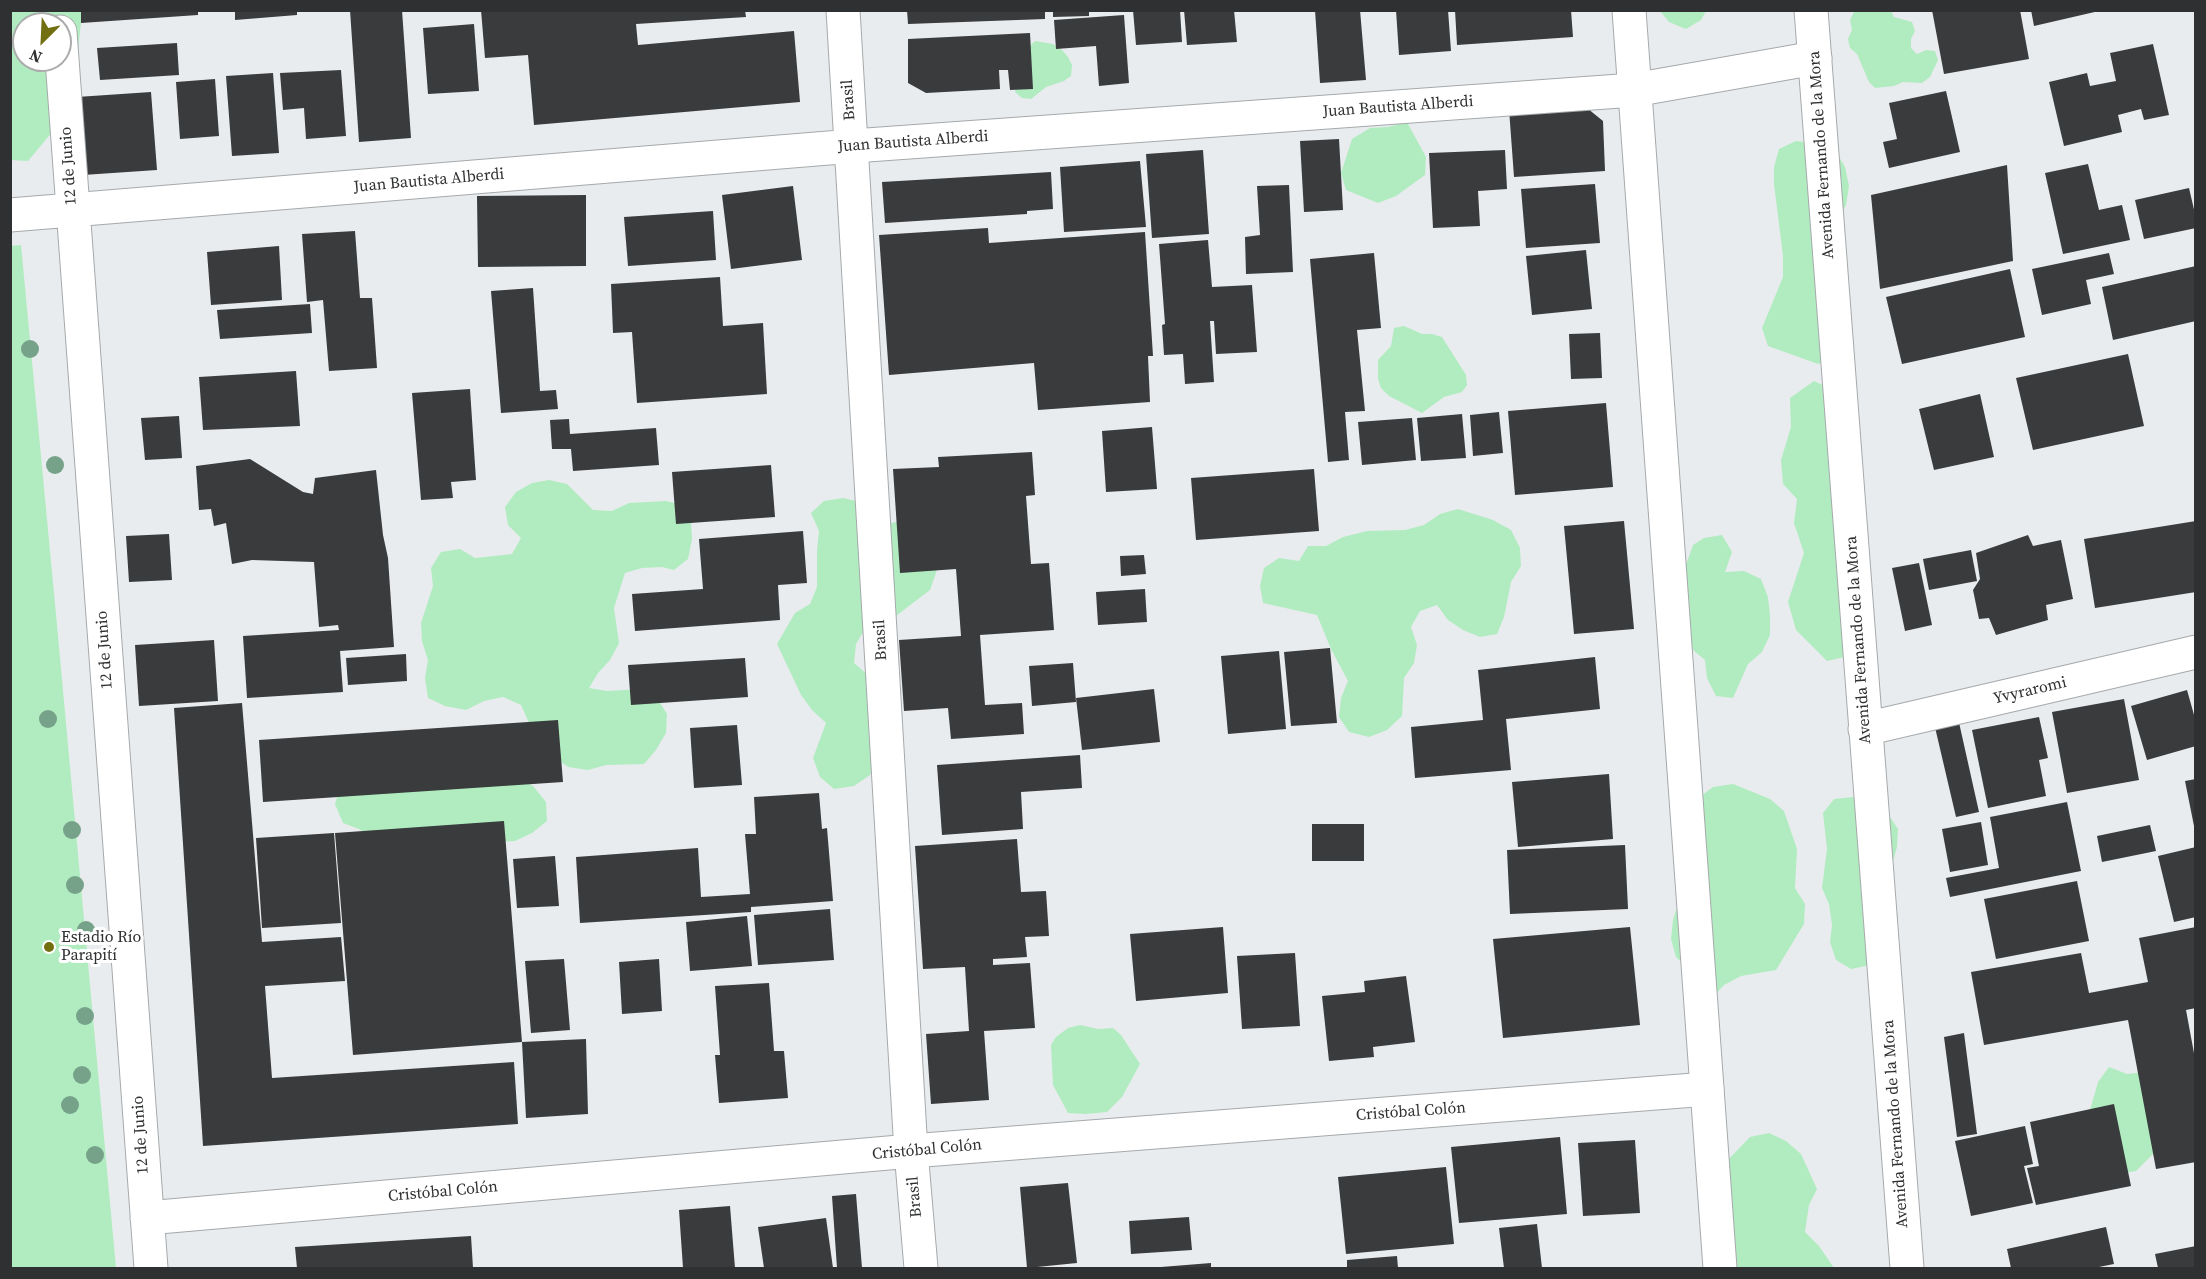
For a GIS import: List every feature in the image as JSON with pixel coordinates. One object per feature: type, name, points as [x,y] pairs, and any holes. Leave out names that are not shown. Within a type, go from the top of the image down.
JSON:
[{"type":"street","name":"Brasil","points":[[843,10],[853,146],[911,1151],[921,1269]]},
{"type":"street","points":[[1629,10],[1720,1269]]},
{"type":"street","name":"Avenida Fernando de la Mora","points":[[1811,10],[1907,1269]]},
{"type":"street","name":"Juan Bautista Alberdi","points":[[10,215],[853,146],[1634,90],[1815,58]]},
{"type":"street","name":"12 de Junio","points":[[63,72],[151,1269]]},
{"type":"street","name":"Yvyraromi","points":[[1865,729],[2196,652]]},
{"type":"street","name":"Cristóbal Colón","points":[[147,1218],[911,1151],[1707,1089]]},
{"type":"green space","points":[[10,11],[81,11],[73,96],[53,131],[28,161],[11,160]]},
{"type":"green space","points":[[1660,11],[1706,11],[1701,20],[1686,29],[1669,22]]},
{"type":"green space","points":[[1891,11],[1894,17],[1912,22],[1915,31],[1911,39],[1911,48],[1917,54],[1926,50],[1935,51],[1938,60],[1930,77],[1922,83],[1903,82],[1894,86],[1875,88],[1869,82],[1857,54],[1850,48],[1848,39],[1852,30],[1850,20],[1854,12]]},
{"type":"green space","points":[[1035,41],[1053,44],[1062,50],[1072,65],[1071,76],[1046,87],[1031,99],[1022,98],[1015,92],[1017,83],[1029,47]]},
{"type":"green space","points":[[1407,122],[1426,157],[1425,175],[1396,196],[1378,203],[1346,190],[1341,173],[1352,139],[1370,128],[1388,127]]},
{"type":"green space","points":[[1796,141],[1815,143],[1835,150],[1845,167],[1849,186],[1846,205],[1828,236],[1835,357],[1818,364],[1768,346],[1762,328],[1783,277],[1774,167],[1779,149]]},
{"type":"green space","name":"Estadio Río Parapití","points":[[21,245],[116,1268],[11,1268],[10,246]]},
{"type":"green space","points":[[1404,326],[1422,334],[1442,337],[1466,375],[1467,385],[1462,392],[1444,397],[1422,413],[1389,396],[1381,388],[1378,379],[1378,360],[1391,346],[1394,328]]},
{"type":"green space","points":[[1814,381],[1848,397],[1849,656],[1827,661],[1796,630],[1788,602],[1804,553],[1794,523],[1797,499],[1783,484],[1781,460],[1791,427],[1790,398]]},
{"type":"green space","points":[[549,480],[567,484],[593,510],[612,511],[629,503],[666,501],[682,505],[691,521],[692,539],[688,559],[674,570],[662,567],[642,568],[625,573],[614,608],[619,643],[610,660],[598,673],[589,688],[607,691],[642,689],[657,698],[667,714],[666,733],[644,764],[606,765],[588,770],[568,767],[552,755],[529,723],[521,705],[503,697],[484,701],[466,710],[445,706],[428,698],[425,678],[428,660],[422,641],[421,623],[433,586],[431,568],[441,552],[460,549],[475,558],[512,554],[521,538],[508,525],[505,507],[516,492],[532,483]]},
{"type":"green space","points":[[843,498],[861,502],[892,523],[909,519],[937,570],[930,590],[884,625],[865,629],[856,644],[854,663],[868,675],[872,722],[870,740],[876,758],[870,775],[854,786],[834,789],[820,777],[813,758],[826,723],[801,695],[777,644],[795,613],[810,604],[817,587],[819,531],[811,513],[824,501]]},
{"type":"green space","points":[[1458,509],[1493,520],[1511,530],[1520,548],[1521,566],[1511,582],[1504,617],[1497,634],[1480,637],[1463,630],[1448,620],[1437,605],[1420,611],[1411,627],[1417,645],[1414,663],[1404,678],[1402,716],[1387,730],[1369,737],[1349,732],[1339,717],[1341,698],[1348,681],[1317,615],[1263,603],[1260,586],[1264,568],[1279,558],[1299,561],[1308,546],[1326,546],[1343,537],[1367,531],[1405,530],[1424,525],[1440,514]]},
{"type":"green space","points":[[1722,535],[1732,552],[1725,572],[1744,571],[1761,579],[1768,597],[1770,615],[1770,635],[1762,652],[1748,664],[1733,698],[1716,696],[1707,678],[1705,660],[1694,651],[1686,635],[1678,572],[1687,562],[1693,545],[1704,538]]},
{"type":"green space","points":[[345,770],[516,776],[533,786],[546,802],[547,821],[532,833],[515,841],[389,848],[359,829],[343,823],[335,804]]},
{"type":"green space","points":[[1733,784],[1770,799],[1784,811],[1797,849],[1795,888],[1805,904],[1804,924],[1776,970],[1741,976],[1724,985],[1711,999],[1690,970],[1676,957],[1671,939],[1673,920],[1684,885],[1697,799],[1713,787]]},
{"type":"green space","points":[[1853,797],[1888,814],[1898,829],[1897,847],[1892,865],[1893,903],[1898,916],[1893,935],[1870,965],[1851,969],[1836,960],[1830,942],[1832,925],[1829,904],[1822,888],[1827,849],[1823,813],[1834,799]]},
{"type":"green space","points":[[1080,1025],[1098,1029],[1113,1028],[1121,1035],[1140,1064],[1122,1097],[1107,1112],[1068,1113],[1053,1085],[1051,1045],[1056,1037],[1068,1028]]},
{"type":"green space","points":[[2109,1067],[2127,1074],[2145,1072],[2163,1144],[2136,1171],[2118,1174],[2082,1138],[2098,1082]]},
{"type":"green space","points":[[1769,1133],[1786,1141],[1801,1154],[1817,1189],[1809,1205],[1805,1232],[1819,1246],[1834,1268],[1703,1268],[1703,1257],[1723,1165],[1750,1137]]},
{"type":"building","points":[[81,10],[198,10],[198,15],[81,23]]},
{"type":"building","points":[[235,10],[297,10],[297,15],[235,20]]},
{"type":"building","points":[[350,10],[402,10],[411,138],[359,142]]},
{"type":"building","points":[[481,10],[745,10],[746,17],[636,24],[638,45],[794,31],[800,102],[534,125],[528,55],[485,58]]},
{"type":"building","points":[[907,10],[1045,10],[1045,19],[908,24]]},
{"type":"building","points":[[1053,10],[1089,10],[1089,16],[1053,17]]},
{"type":"building","points":[[1133,10],[1180,10],[1182,42],[1136,45]]},
{"type":"building","points":[[1184,10],[1234,10],[1237,42],[1187,45]]},
{"type":"building","points":[[1315,10],[1360,10],[1366,80],[1320,83]]},
{"type":"building","points":[[1396,10],[1448,10],[1451,51],[1399,55]]},
{"type":"building","points":[[1455,10],[1571,10],[1573,37],[1457,45]]},
{"type":"building","points":[[1932,10],[2020,10],[2029,59],[1944,74]]},
{"type":"building","points":[[2031,10],[2099,10],[2099,11],[2034,26]]},
{"type":"building","points":[[1124,15],[1129,83],[1099,86],[1096,46],[1056,49],[1054,20]]},
{"type":"building","points":[[474,24],[479,91],[428,94],[423,28]]},
{"type":"building","points":[[1030,33],[1033,89],[1010,90],[1008,70],[999,70],[1000,89],[926,93],[908,83],[908,39]]},
{"type":"building","points":[[177,43],[179,75],[100,80],[97,48]]},
{"type":"building","points":[[2153,44],[2169,115],[2144,120],[2141,109],[2118,115],[2122,132],[2064,146],[2049,82],[2087,73],[2090,86],[2116,81],[2110,53]]},
{"type":"building","points":[[341,70],[346,136],[306,139],[304,108],[283,110],[280,73]]},
{"type":"building","points":[[273,73],[279,153],[232,156],[226,76]]},
{"type":"building","points":[[215,79],[219,136],[180,139],[176,82]]},
{"type":"building","points":[[1946,91],[1960,152],[1889,168],[1883,142],[1897,139],[1889,103]]},
{"type":"building","points":[[151,92],[157,170],[83,175],[77,97]]},
{"type":"building","points":[[1582,104],[1603,121],[1605,171],[1514,177],[1509,109]]},
{"type":"building","points":[[1339,139],[1343,210],[1304,212],[1300,141]]},
{"type":"building","points":[[1203,150],[1209,234],[1152,238],[1146,154]]},
{"type":"building","points":[[1505,150],[1507,189],[1478,191],[1480,226],[1433,228],[1429,153]]},
{"type":"building","points":[[1140,161],[1146,227],[1064,232],[1060,167]]},
{"type":"building","points":[[2088,164],[2099,210],[2122,205],[2130,240],[2063,254],[2045,173]]},
{"type":"building","points":[[2007,165],[2013,261],[1880,289],[1871,195]]},
{"type":"building","points":[[1051,172],[1053,209],[1027,211],[1027,214],[885,223],[882,182]]},
{"type":"building","points":[[1595,184],[1600,243],[1526,248],[1521,189]]},
{"type":"building","points":[[1289,185],[1293,272],[1246,274],[1245,237],[1260,235],[1257,186]]},
{"type":"building","points":[[793,186],[802,260],[731,269],[722,195]]},
{"type":"building","points":[[2189,188],[2196,228],[2144,239],[2135,200]]},
{"type":"building","points":[[586,195],[586,266],[478,267],[477,196]]},
{"type":"building","points":[[713,211],[716,260],[628,266],[624,217]]},
{"type":"building","points":[[988,228],[989,243],[1145,232],[1153,356],[1148,356],[1150,402],[1038,410],[1034,363],[889,375],[879,235]]},
{"type":"building","points":[[355,231],[360,298],[372,298],[377,368],[329,371],[323,300],[307,302],[302,234]]},
{"type":"building","points":[[1208,240],[1212,287],[1252,285],[1257,352],[1216,354],[1214,321],[1210,321],[1214,382],[1185,384],[1183,354],[1164,355],[1162,325],[1165,324],[1159,244]]},
{"type":"building","points":[[279,246],[282,300],[211,305],[207,252]]},
{"type":"building","points":[[1586,250],[1592,309],[1532,315],[1526,256]]},
{"type":"building","points":[[1374,253],[1381,328],[1357,330],[1365,411],[1345,412],[1349,460],[1328,462],[1310,259]]},
{"type":"building","points":[[2109,253],[2114,274],[2086,280],[2091,304],[2042,315],[2032,269]]},
{"type":"building","points":[[2196,266],[2196,321],[2113,340],[2102,287]]},
{"type":"building","points":[[2010,269],[2025,337],[1902,364],[1886,297]]},
{"type":"building","points":[[720,277],[723,326],[763,323],[767,394],[637,403],[632,332],[613,333],[611,284]]},
{"type":"building","points":[[533,288],[540,391],[556,390],[558,409],[501,413],[491,291]]},
{"type":"building","points":[[310,304],[312,333],[220,339],[217,310]]},
{"type":"building","points":[[1600,333],[1602,378],[1571,379],[1569,334]]},
{"type":"building","points":[[2128,354],[2144,426],[2033,450],[2016,378]]},
{"type":"building","points":[[296,371],[300,426],[203,430],[199,377]]},
{"type":"building","points":[[470,389],[476,480],[451,482],[453,498],[421,500],[412,393]]},
{"type":"building","points":[[1980,394],[1994,457],[1934,470],[1919,409]]},
{"type":"building","points":[[1606,403],[1613,487],[1515,495],[1508,411]]},
{"type":"building","points":[[1499,412],[1503,453],[1473,456],[1470,415]]},
{"type":"building","points":[[1462,414],[1466,458],[1421,461],[1417,418]]},
{"type":"building","points":[[179,416],[182,458],[145,460],[141,418]]},
{"type":"building","points":[[1412,418],[1416,460],[1362,465],[1358,422]]},
{"type":"building","points":[[569,419],[570,434],[656,428],[659,465],[573,471],[571,449],[552,449],[550,420]]},
{"type":"building","points":[[1152,427],[1157,489],[1106,492],[1102,431]]},
{"type":"building","points":[[1032,452],[1035,495],[1026,496],[1031,564],[1049,563],[1054,630],[980,635],[985,705],[1022,703],[1024,734],[951,739],[948,708],[904,711],[899,640],[961,636],[956,569],[900,573],[893,469],[939,467],[938,457]]},
{"type":"building","points":[[250,459],[303,492],[313,494],[315,478],[376,470],[383,535],[388,558],[394,647],[340,651],[343,692],[247,698],[243,636],[339,630],[338,625],[319,627],[314,562],[252,560],[232,564],[226,523],[214,526],[211,509],[199,510],[196,466]]},
{"type":"building","points":[[771,465],[775,517],[676,524],[672,472]]},
{"type":"building","points":[[1314,469],[1319,531],[1196,540],[1191,478]]},
{"type":"building","points":[[1624,521],[1634,629],[1574,634],[1564,526]]},
{"type":"building","points":[[2196,521],[2196,592],[2095,608],[2084,539]]},
{"type":"building","points":[[803,531],[807,583],[778,585],[780,620],[635,631],[632,594],[703,589],[699,539]]},
{"type":"building","points":[[169,534],[172,580],[129,582],[126,536]]},
{"type":"building","points":[[2028,535],[2033,546],[2061,540],[2073,599],[2046,605],[2048,620],[1996,635],[1989,618],[1979,619],[1973,590],[1980,579],[1976,553]]},
{"type":"building","points":[[1971,550],[1977,581],[1929,590],[1923,559]]},
{"type":"building","points":[[1144,555],[1146,574],[1121,576],[1120,556]]},
{"type":"building","points":[[1919,563],[1932,625],[1905,631],[1892,568]]},
{"type":"building","points":[[1145,589],[1147,622],[1098,625],[1096,592]]},
{"type":"building","points":[[214,640],[218,701],[139,706],[135,645]]},
{"type":"building","points":[[1330,648],[1337,723],[1291,726],[1284,652]]},
{"type":"building","points":[[1279,651],[1286,729],[1228,734],[1221,656]]},
{"type":"building","points":[[406,654],[407,681],[348,685],[346,658]]},
{"type":"building","points":[[1595,657],[1600,709],[1506,719],[1511,770],[1415,778],[1411,727],[1483,720],[1478,670]]},
{"type":"building","points":[[745,658],[748,697],[631,705],[628,665]]},
{"type":"building","points":[[1073,663],[1076,702],[1032,706],[1029,666]]},
{"type":"building","points":[[1154,689],[1160,742],[1082,750],[1076,698]]},
{"type":"building","points":[[2187,690],[2196,722],[2196,746],[2147,760],[2131,706]]},
{"type":"building","points":[[2124,699],[2139,780],[2067,793],[2052,712]]},
{"type":"building","points":[[242,703],[262,942],[341,937],[345,981],[265,986],[272,1078],[514,1062],[518,1124],[203,1146],[174,708]]},
{"type":"building","points":[[2039,717],[2048,758],[2039,760],[2046,796],[1988,808],[1972,730]]},
{"type":"building","points":[[1958,718],[1979,812],[1956,817],[1934,723]]},
{"type":"building","points":[[558,720],[563,782],[263,802],[259,740]]},
{"type":"building","points":[[737,725],[742,785],[694,788],[690,728]]},
{"type":"building","points":[[1080,755],[1082,788],[1021,792],[1023,829],[942,835],[937,765]]},
{"type":"building","points":[[1609,774],[1613,839],[1518,847],[1512,782]]},
{"type":"building","points":[[2196,779],[2196,826],[2194,826],[2185,781]]},
{"type":"building","points":[[819,793],[822,829],[827,828],[833,901],[751,907],[751,912],[580,923],[576,857],[698,848],[701,897],[750,894],[745,834],[756,834],[754,797]]},
{"type":"building","points":[[2067,802],[2081,871],[1950,897],[1946,878],[1999,868],[1990,817]]},
{"type":"building","points":[[504,821],[522,1042],[353,1055],[335,833]]},
{"type":"building","points":[[1981,822],[1988,865],[1950,872],[1942,829]]},
{"type":"building","points":[[1312,824],[1364,824],[1364,861],[1312,861]]},
{"type":"building","points":[[2150,825],[2156,851],[2102,862],[2097,836]]},
{"type":"building","points":[[334,833],[341,923],[262,928],[256,838]]},
{"type":"building","points":[[1017,839],[1021,892],[1046,891],[1049,936],[1025,937],[1027,957],[993,959],[993,965],[1030,963],[1035,1028],[984,1031],[989,1100],[931,1104],[926,1034],[969,1031],[965,967],[923,969],[915,846]]},
{"type":"building","points":[[1625,845],[1628,909],[1510,914],[1507,850]]},
{"type":"building","points":[[2196,847],[2196,917],[2174,922],[2158,856]]},
{"type":"building","points":[[555,856],[559,906],[517,908],[513,859]]},
{"type":"building","points":[[2077,881],[2089,941],[1996,959],[1984,899]]},
{"type":"building","points":[[830,909],[834,960],[758,965],[754,915]]},
{"type":"building","points":[[747,916],[752,966],[690,971],[686,922]]},
{"type":"building","points":[[1223,927],[1228,993],[1136,1001],[1130,934]]},
{"type":"building","points":[[1630,927],[1640,1025],[1503,1038],[1493,939]]},
{"type":"building","points":[[2196,927],[2196,1008],[2186,1010],[2196,1064],[2196,1162],[2156,1169],[2128,1020],[1984,1045],[1971,972],[2081,953],[2089,993],[2148,982],[2139,938]]},
{"type":"building","points":[[1295,953],[1300,1026],[1242,1029],[1237,956]]},
{"type":"building","points":[[564,959],[570,1030],[531,1033],[525,961]]},
{"type":"building","points":[[659,959],[662,1011],[622,1014],[619,962]]},
{"type":"building","points":[[1406,976],[1415,1042],[1373,1047],[1374,1057],[1329,1061],[1322,996],[1365,992],[1364,981]]},
{"type":"building","points":[[769,983],[774,1051],[784,1051],[788,1098],[719,1103],[715,1055],[720,1055],[715,986]]},
{"type":"building","points":[[1964,1033],[1977,1134],[1957,1137],[1944,1037]]},
{"type":"building","points":[[586,1039],[588,1114],[526,1118],[522,1042]]},
{"type":"building","points":[[2114,1104],[2131,1186],[2036,1205],[2027,1168],[2039,1166],[2030,1122]]},
{"type":"building","points":[[2025,1126],[2033,1164],[2024,1166],[2033,1203],[1971,1216],[1955,1141]]},
{"type":"building","points":[[1560,1137],[1567,1214],[1459,1223],[1451,1147]]},
{"type":"building","points":[[1635,1140],[1640,1213],[1583,1216],[1578,1143]]},
{"type":"building","points":[[1446,1167],[1454,1244],[1346,1254],[1338,1177]]},
{"type":"building","points":[[1068,1183],[1077,1263],[1027,1268],[1020,1187]]},
{"type":"building","points":[[856,1194],[862,1268],[837,1268],[832,1196]]},
{"type":"building","points":[[730,1206],[735,1268],[683,1268],[679,1210]]},
{"type":"building","points":[[1189,1217],[1192,1250],[1131,1254],[1129,1221]]},
{"type":"building","points":[[826,1218],[833,1268],[764,1268],[758,1227]]},
{"type":"building","points":[[1537,1224],[1542,1268],[1504,1268],[1499,1228]]},
{"type":"building","points":[[2106,1227],[2114,1264],[2094,1268],[2011,1268],[2007,1249]]},
{"type":"building","points":[[471,1236],[473,1268],[297,1268],[295,1247]]},
{"type":"building","points":[[2196,1246],[2196,1268],[2158,1268],[2155,1254]]},
{"type":"building","points":[[1397,1256],[1398,1268],[1347,1268],[1347,1260]]},
{"type":"building","points":[[1211,1263],[1211,1268],[1161,1268],[1161,1267]]},
{"type":"place","name":"Estadio Río Parapití","points":[[49,947]]}]
